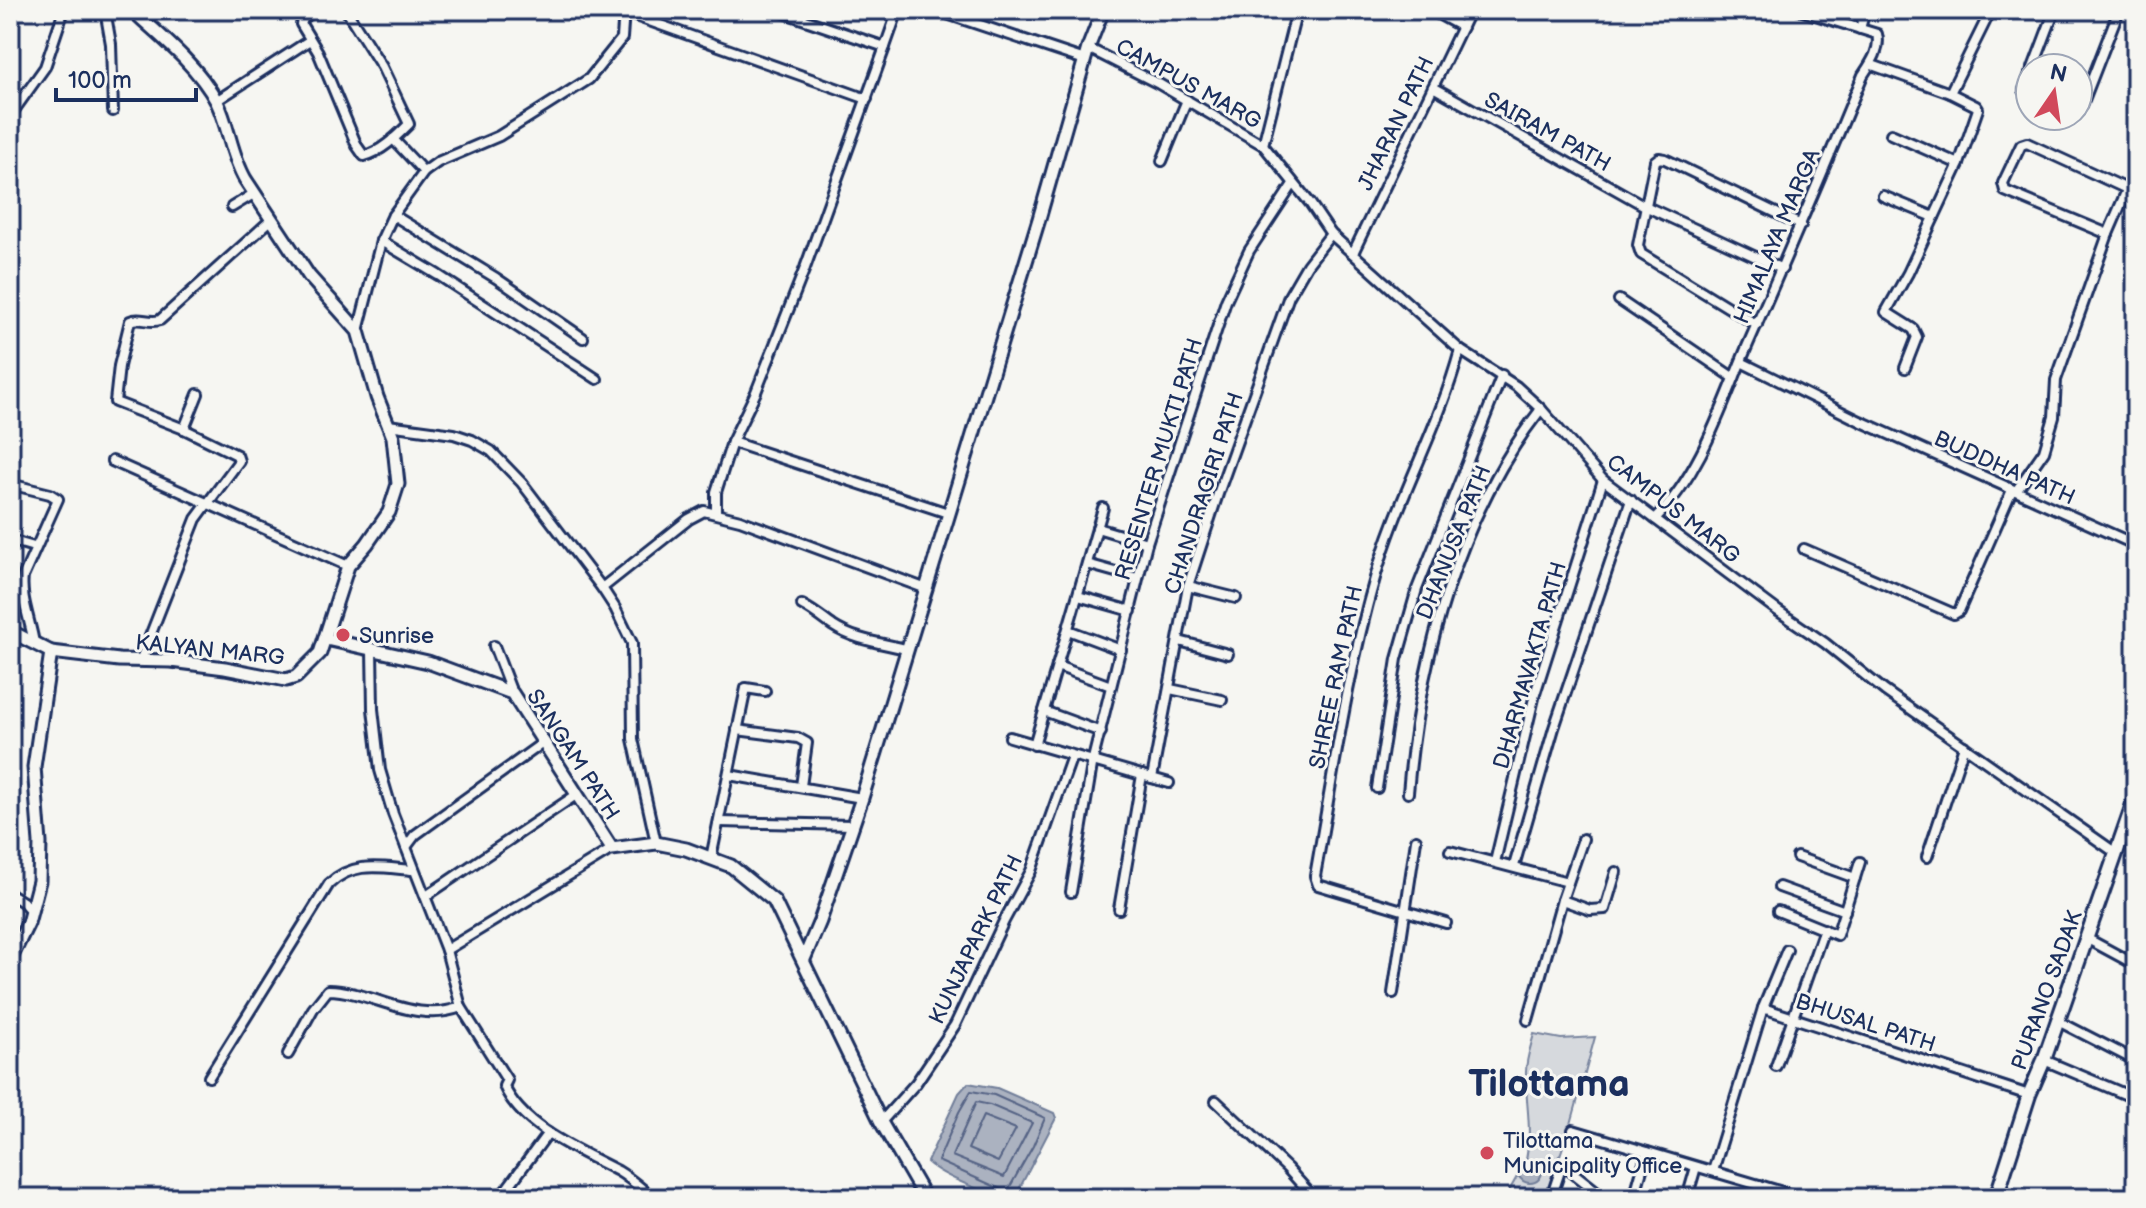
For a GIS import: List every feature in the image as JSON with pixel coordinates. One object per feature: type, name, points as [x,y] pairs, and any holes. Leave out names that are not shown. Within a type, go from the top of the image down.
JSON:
[{"type":"main road","name":"PURANO SADAK","points":[[1996,1198],[2029,1095],[2136,799]]},
{"type":"street","points":[[10,116],[45,67],[64,10]]},
{"type":"street","points":[[105,10],[111,44],[113,111]]},
{"type":"street","points":[[132,10],[176,51],[216,101],[236,163],[309,276],[358,331]]},
{"type":"street","points":[[314,10],[301,24],[318,52],[361,153],[368,156],[409,124],[382,67],[346,10]]},
{"type":"street","points":[[776,10],[885,47]]},
{"type":"street","points":[[716,513],[716,492],[732,442],[756,392],[800,281],[898,10]]},
{"type":"street","name":"CAMPUS MARG","points":[[935,10],[1087,54],[1187,100],[1263,145],[1331,234],[1460,350],[1502,375],[1541,409],[1603,480],[1825,643],[1885,691],[2116,853]]},
{"type":"street","points":[[804,959],[825,909],[862,798],[1087,54],[1103,10]]},
{"type":"street","points":[[1263,145],[1297,10]]},
{"type":"street","points":[[1431,10],[1462,27]]},
{"type":"street","name":"JHARAN PATH","points":[[1353,253],[1470,10]]},
{"type":"street","points":[[1799,10],[1815,12],[1879,37],[1872,65],[1950,93],[1978,109],[1959,164],[1908,273],[1886,312],[1913,329],[1917,337],[1905,368]]},
{"type":"street","points":[[1860,29],[1865,10]]},
{"type":"street","points":[[1950,93],[1991,10]]},
{"type":"street","points":[[2039,52],[2055,10]]},
{"type":"street","points":[[2094,74],[2119,10]]},
{"type":"street","points":[[358,331],[381,241],[393,215],[424,172],[438,162],[499,136],[589,79],[622,38],[624,11],[867,99]]},
{"type":"street","points":[[216,101],[310,40]]},
{"type":"street","name":"HIMALAYA MARGA","points":[[1655,519],[1671,503],[1696,465],[1863,75],[1872,65]]},
{"type":"street","name":"SAIRAM PATH","points":[[1433,87],[1645,206],[1782,269]]},
{"type":"street","points":[[1162,161],[1187,100]]},
{"type":"street","points":[[1891,134],[1959,164]]},
{"type":"street","points":[[393,139],[424,172]]},
{"type":"street","points":[[2108,234],[2005,191],[2003,183],[2021,145],[2033,145],[2127,189]]},
{"type":"street","points":[[1757,325],[1641,254],[1638,245],[1655,161],[1659,158],[1801,225]]},
{"type":"street","points":[[1804,549],[1954,614],[1959,611],[2014,490],[2044,451],[2054,417],[2056,380],[2108,234],[2136,169]]},
{"type":"street","name":"RESENTER MUKTI PATH","points":[[1071,892],[1093,759],[1147,543],[1226,301],[1249,251],[1293,184]]},
{"type":"street","points":[[232,207],[255,193]]},
{"type":"street","points":[[1883,196],[1934,217]]},
{"type":"street","points":[[393,215],[496,278],[583,338]]},
{"type":"street","points":[[141,659],[192,527],[236,467],[239,458],[184,429],[115,402],[119,366],[130,321],[160,320],[272,219]]},
{"type":"street","name":"CHANDRAGIRI PATH","points":[[1119,909],[1147,776],[1170,689],[1188,586],[1289,296],[1307,265],[1331,234]]},
{"type":"street","points":[[381,241],[597,379]]},
{"type":"street","points":[[1619,300],[1734,378]]},
{"type":"street","name":"KALYAN MARG","points":[[51,652],[225,668],[286,680],[302,674],[320,653],[326,639],[348,566],[389,512],[398,484],[393,437],[377,397],[358,331]]},
{"type":"street","name":"SHREE RAM PATH","points":[[1406,912],[1318,885],[1315,876],[1353,659],[1375,575],[1401,502],[1453,376],[1460,350]]},
{"type":"street","name":"BUDDHA PATH","points":[[1741,362],[1860,421],[2136,545]]},
{"type":"street","points":[[1377,788],[1397,659],[1417,589],[1502,375]]},
{"type":"street","points":[[184,429],[198,394]]},
{"type":"street","name":"DHANUSA PATH","points":[[1408,793],[1424,672],[1445,600],[1474,525],[1499,472],[1518,439],[1541,409]]},
{"type":"street","points":[[388,425],[454,434],[491,451],[522,483],[615,608],[632,643],[632,723],[636,761],[656,843]]},
{"type":"street","points":[[732,442],[948,513]]},
{"type":"street","points":[[112,461],[348,566]]},
{"type":"street","name":"DHARMAVAKTA PATH","points":[[1495,862],[1535,694],[1603,480]]},
{"type":"street","points":[[10,484],[58,499],[26,566],[21,589],[30,615],[34,643]]},
{"type":"street","points":[[1514,866],[1554,728],[1631,500]]},
{"type":"street","points":[[1034,745],[1103,508]]},
{"type":"street","points":[[602,588],[689,519],[704,511],[924,588]]},
{"type":"street","points":[[1097,528],[1147,543]]},
{"type":"street","points":[[10,540],[34,547]]},
{"type":"street","points":[[1087,564],[1137,578]]},
{"type":"street","points":[[1188,586],[1236,598]]},
{"type":"street","points":[[1078,596],[1131,611]]},
{"type":"street","points":[[802,605],[855,636],[906,649]]},
{"type":"street","points":[[1068,630],[1121,650]]},
{"type":"street","points":[[10,631],[51,652],[34,767],[40,843],[39,881],[31,911],[11,955]]},
{"type":"street","name":"SANGAM PATH","points":[[326,639],[428,662],[512,693],[612,849],[656,843],[686,849],[731,866],[774,901],[881,1122],[925,1198]]},
{"type":"street","points":[[1179,641],[1228,654]]},
{"type":"street","points":[[494,646],[512,693]]},
{"type":"street","points":[[372,650],[373,709],[380,770],[414,870],[446,950],[461,1007],[507,1080],[504,1086],[507,1093],[548,1133],[620,1173],[653,1198]]},
{"type":"street","points":[[1057,666],[1111,686]]},
{"type":"street","points":[[711,858],[746,688],[765,691]]},
{"type":"street","points":[[1170,689],[1222,700]]},
{"type":"street","points":[[1044,711],[1101,732]]},
{"type":"street","points":[[737,730],[798,738],[807,743],[801,786]]},
{"type":"street","points":[[1010,737],[1169,783]]},
{"type":"street","points":[[406,847],[415,835],[544,742]]},
{"type":"street","points":[[1927,857],[1964,746]]},
{"type":"street","name":"KUNJAPARK PATH","points":[[881,1122],[916,1083],[955,1025],[1031,871],[1072,756]]},
{"type":"street","points":[[729,775],[862,798]]},
{"type":"street","points":[[426,896],[576,795]]},
{"type":"street","points":[[720,822],[852,825]]},
{"type":"street","points":[[1528,1020],[1583,839]]},
{"type":"street","points":[[1393,993],[1416,840]]},
{"type":"street","points":[[446,950],[612,849]]},
{"type":"street","points":[[1450,851],[1568,882]]},
{"type":"street","points":[[1797,857],[1855,878]]},
{"type":"street","points":[[1778,911],[1837,935],[1860,862]]},
{"type":"street","points":[[209,1077],[329,884],[342,872],[361,867],[414,870]]},
{"type":"street","points":[[1562,900],[1590,910],[1605,909],[1616,872]]},
{"type":"street","points":[[1779,887],[1845,911]]},
{"type":"street","points":[[10,894],[31,911]]},
{"type":"street","points":[[1406,912],[1446,923]]},
{"type":"street","points":[[1776,1066],[1824,929]]},
{"type":"street","points":[[2086,938],[2136,965]]},
{"type":"street","points":[[1763,1008],[1787,950]]},
{"type":"street","points":[[288,1054],[313,1009],[328,990],[418,1012],[436,1014],[461,1007]]},
{"type":"street","name":"BHUSAL PATH","points":[[1713,1171],[1763,1008],[2029,1095]]},
{"type":"street","points":[[2058,1021],[2136,1061]]},
{"type":"street","points":[[2044,1060],[2127,1095]]},
{"type":"street","points":[[1216,1101],[1314,1198]]},
{"type":"street","points":[[1573,1130],[1803,1198]]},
{"type":"street","points":[[500,1198],[548,1133]]},
{"type":"street","points":[[1637,1187],[1647,1152]]},
{"type":"street","points":[[1687,1198],[1696,1167]]},
{"type":"street","points":[[1551,1198],[1560,1171],[1567,1168],[1605,1198]]},
{"type":"street","points":[[1756,1198],[1760,1185]]},
{"type":"shaded area","points":[[1534,1034],[1561,1039],[1595,1037],[1571,1124],[1545,1198],[1505,1198],[1518,1175],[1520,1178],[1541,1169],[1537,1162],[1526,1160],[1529,1136],[1526,1067]]},
{"type":"water","points":[[968,1083],[997,1088],[1054,1113],[1056,1118],[1015,1197],[969,1186],[927,1162],[959,1093]]},
{"type":"water","points":[[1530,1159],[1538,1163],[1542,1171],[1538,1179],[1530,1183],[1522,1179],[1518,1171],[1522,1163]]},
{"type":"place","name":"Sunrise","points":[[343,635]]},
{"type":"place","name":"Tilottama Municipality Office","points":[[1487,1153]]},
{"type":"district","name":"Tilottama","points":[[1549,1083]]}]
